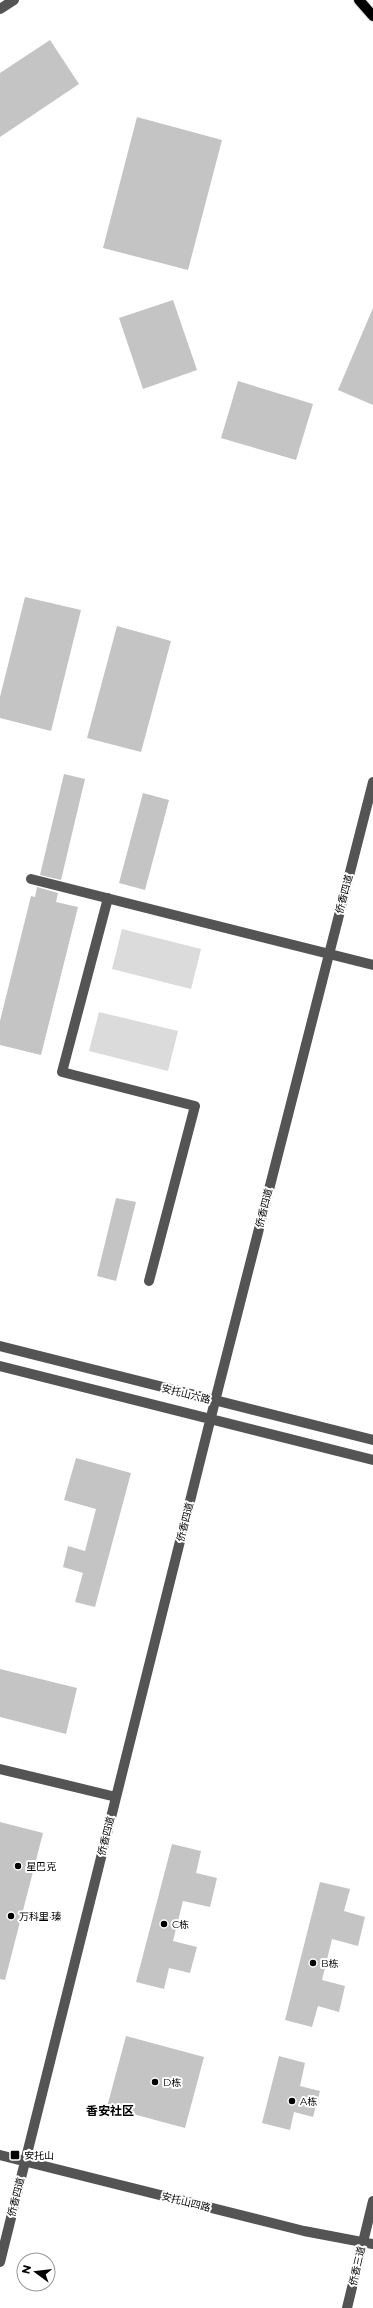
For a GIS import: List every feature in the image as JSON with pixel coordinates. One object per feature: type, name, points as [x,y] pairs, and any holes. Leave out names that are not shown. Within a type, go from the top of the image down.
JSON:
[{"type":"main road","points":[[359,0],[373,16]]},
{"type":"street","points":[[0,9],[14,0]]},
{"type":"street","name":"侨香四道","points":[[0,2262],[210,1419],[373,782]]},
{"type":"street","points":[[31,879],[373,965]]},
{"type":"street","points":[[108,898],[62,1072],[195,1106],[149,1281]]},
{"type":"street","name":"安托山六路","points":[[0,1346],[373,1440]]},
{"type":"street","name":"安托山六路","points":[[0,1366],[373,1460]]},
{"type":"street","points":[[0,1769],[116,1797]]},
{"type":"street","name":"安托山四路","points":[[0,2155],[304,2231],[373,2244]]},
{"type":"street","name":"侨香三道","points":[[347,2308],[373,2201]]},
{"type":"shaded area","points":[[122,929],[201,949],[191,989],[112,969]]},
{"type":"shaded area","points":[[99,1012],[178,1031],[168,1071],[89,1051]]},
{"type":"building","points":[[50,40],[79,84],[0,137],[0,73]]},
{"type":"building","points":[[137,117],[222,140],[188,270],[103,248]]},
{"type":"building","points":[[173,300],[197,370],[143,389],[119,318]]},
{"type":"building","points":[[373,308],[373,405],[338,390]]},
{"type":"building","points":[[238,381],[313,404],[296,460],[221,438]]},
{"type":"building","points":[[25,597],[81,610],[51,731],[0,718],[0,697]]},
{"type":"building","points":[[117,626],[171,641],[141,752],[87,738]]},
{"type":"building","points":[[64,774],[85,779],[61,880],[40,875]]},
{"type":"building","points":[[143,793],[169,800],[145,890],[119,883]]},
{"type":"building","points":[[37,887],[58,893],[56,902],[78,907],[41,1055],[0,1045],[0,1021],[31,896],[35,897]]},
{"type":"building","points":[[116,1198],[136,1202],[116,1281],[97,1276]]},
{"type":"building","points":[[76,1458],[131,1473],[95,1607],[75,1602],[83,1573],[63,1567],[68,1546],[85,1551],[96,1509],[64,1500]]},
{"type":"building","points":[[0,1669],[77,1688],[66,1734],[0,1717]]},
{"type":"building","name":"万科里·瑧","points":[[0,1822],[43,1833],[5,1980],[0,1979]]},
{"type":"building","name":"C栋","points":[[172,1844],[201,1851],[196,1873],[217,1878],[210,1907],[183,1901],[173,1941],[197,1947],[190,1973],[169,1968],[164,1989],[136,1982]]},
{"type":"building","name":"B栋","points":[[320,1882],[350,1889],[344,1911],[365,1917],[358,1946],[332,1939],[322,1980],[345,1986],[339,2012],[318,2006],[312,2027],[285,2020]]},
{"type":"building","name":"D栋","points":[[126,2036],[204,2057],[185,2128],[107,2107]]},
{"type":"building","name":"A栋","points":[[279,2056],[305,2063],[300,2086],[320,2091],[313,2117],[294,2112],[290,2130],[262,2123]]},
{"type":"place","name":"星巴克","points":[[18,1866]]},
{"type":"place","name":"万科里·瑧","points":[[11,1916]]},
{"type":"place","name":"C栋","points":[[164,1924]]},
{"type":"place","name":"B栋","points":[[313,1963]]},
{"type":"place","name":"D栋","points":[[155,2082]]},
{"type":"place","name":"A栋","points":[[292,2101]]},
{"type":"place","name":"安托山","points":[[15,2155]]},
{"type":"district","name":"香安社区","points":[[110,2110]]}]
